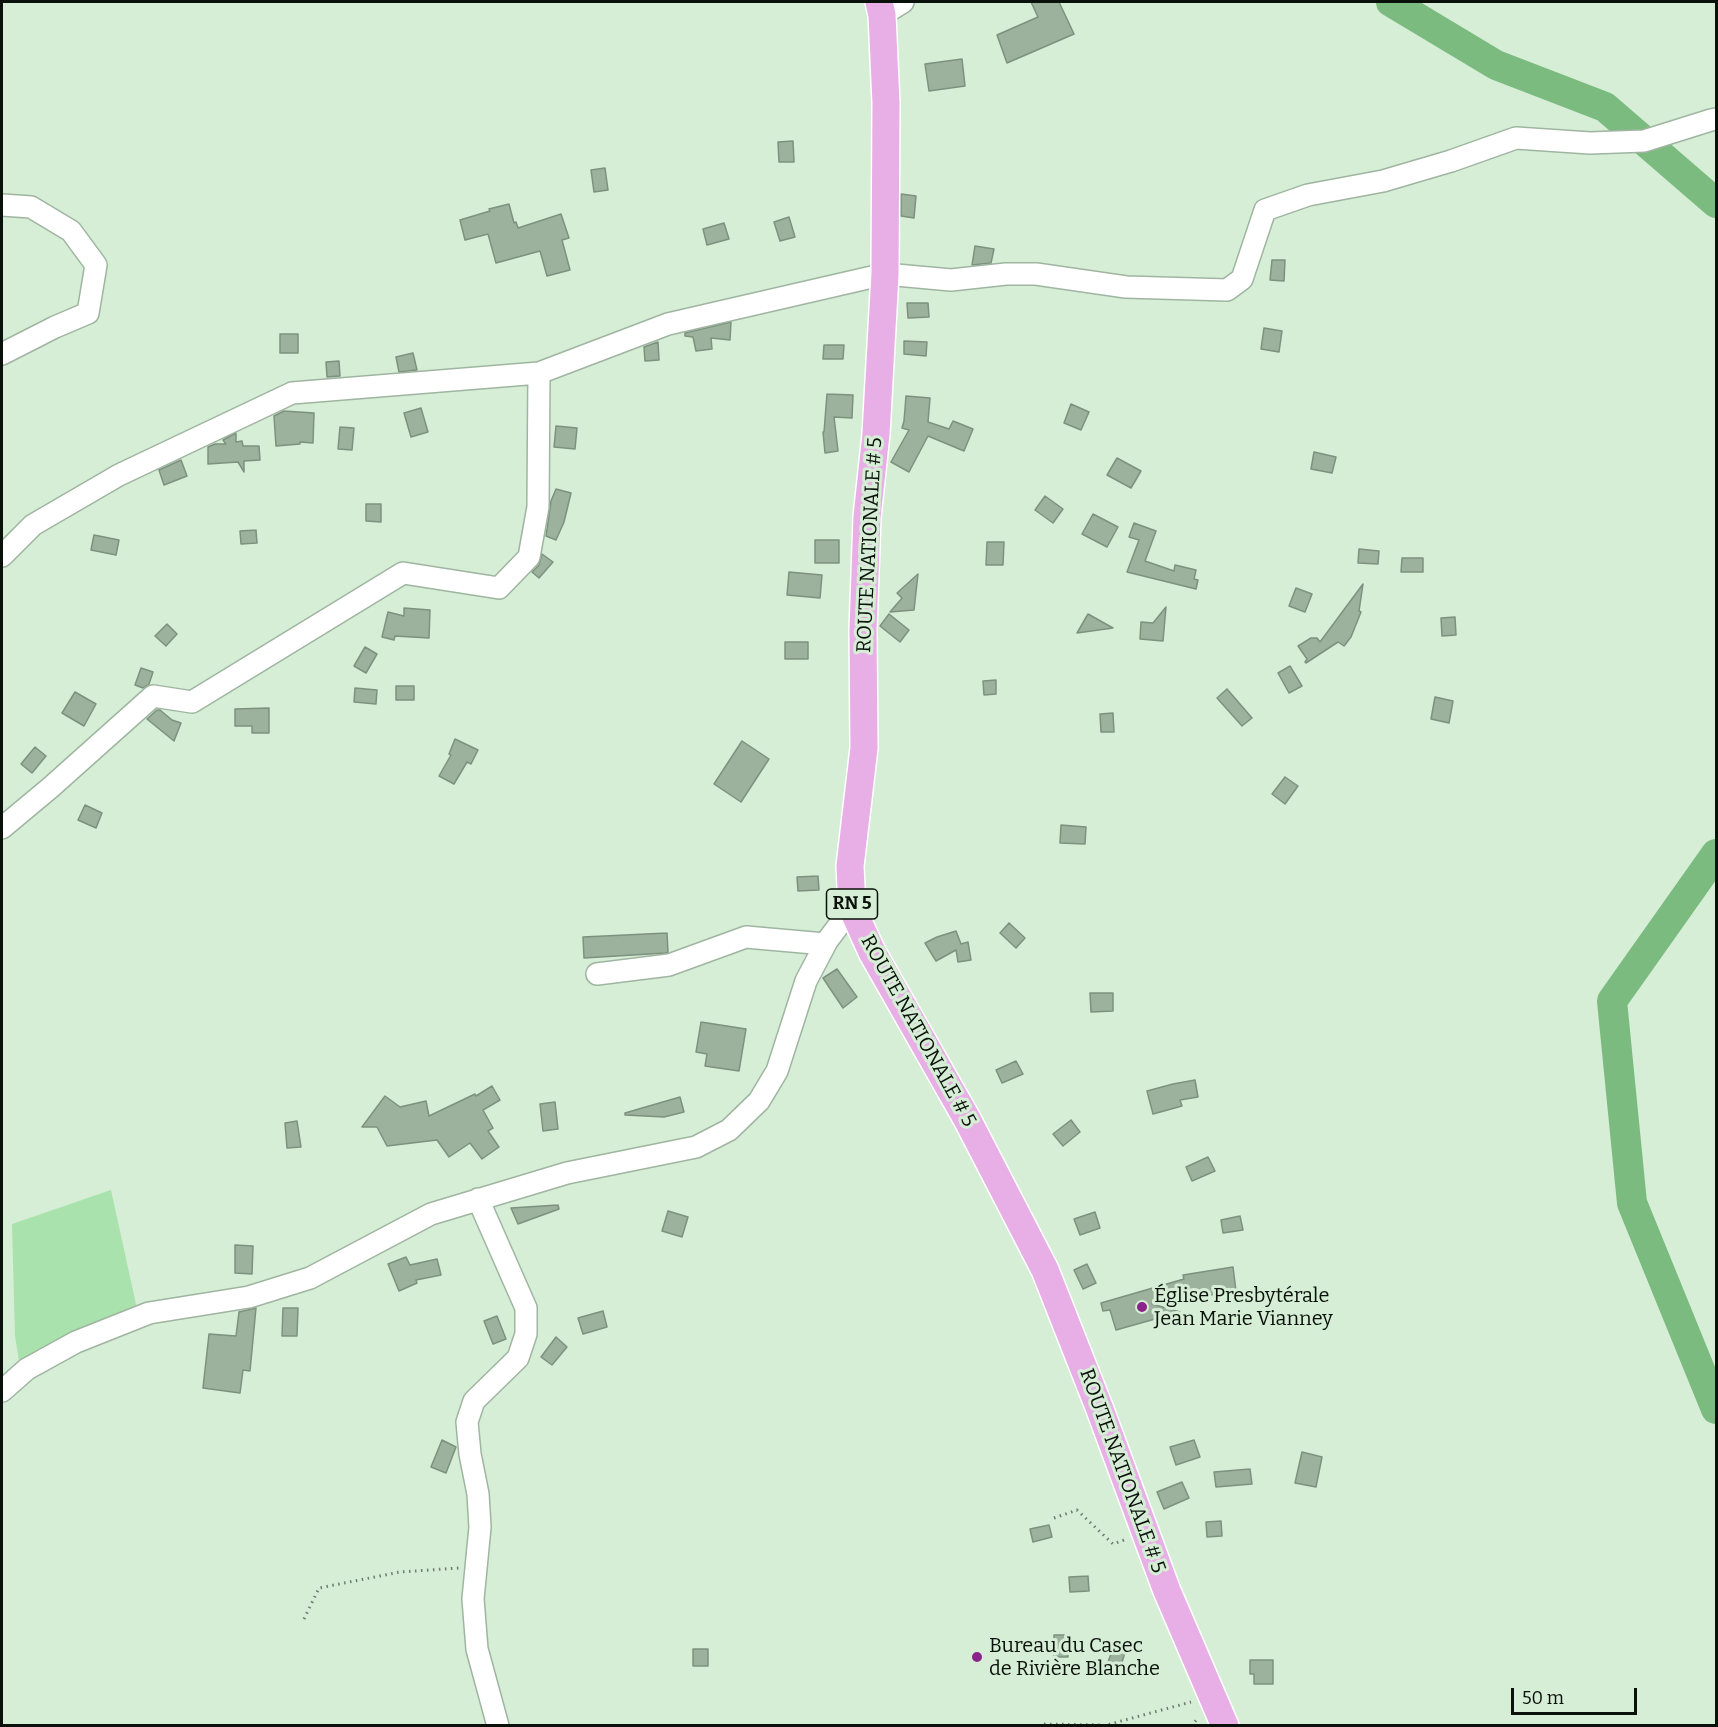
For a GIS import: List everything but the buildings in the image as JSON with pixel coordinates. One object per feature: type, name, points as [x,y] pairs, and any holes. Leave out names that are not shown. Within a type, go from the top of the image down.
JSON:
[{"type":"main road","name":"ROUTE NATIONALE # 5","points":[[888,6],[885,274],[876,435],[867,517],[864,748],[850,866],[852,908],[872,951],[967,1119],[1045,1270],[1099,1407],[1167,1591],[1226,1725]]},
{"type":"street","points":[[2,556],[33,525],[119,474],[292,393],[539,373],[668,324],[885,274],[951,280],[1006,274],[1036,274],[1126,287],[1227,290],[1242,279],[1266,210],[1308,195],[1383,181],[1516,138],[1590,143],[1644,141],[1716,119]]},
{"type":"street","points":[[2,205],[31,207],[71,231],[96,266],[88,313],[54,327],[2,354]]},
{"type":"street","points":[[2,828],[153,696],[192,702],[403,573],[499,588],[529,557],[533,537],[538,507],[539,373]]},
{"type":"street","points":[[2,1391],[27,1369],[76,1342],[149,1313],[249,1297],[310,1278],[431,1214],[567,1173],[696,1148],[729,1130],[759,1101],[777,1071],[806,981],[825,944],[852,908]]},
{"type":"street","points":[[597,974],[669,965],[746,936],[825,944]]},
{"type":"street","points":[[478,1199],[526,1308],[526,1334],[518,1358],[474,1401],[467,1422],[470,1454],[478,1494],[480,1527],[472,1599],[477,1650],[498,1725]]},
{"type":"path","points":[[1054,1518],[1077,1510],[1113,1544],[1145,1533]]},
{"type":"path","points":[[304,1619],[319,1588],[400,1572],[476,1568]]},
{"type":"path","points":[[1040,1725],[1103,1725],[1213,1697]]},
{"type":"green space","points":[[111,1190],[137,1309],[20,1367],[15,1336],[12,1224]]},
{"type":"waterway","points":[[1391,2],[1496,65],[1605,107],[1716,203]]},
{"type":"waterway","points":[[1716,854],[1612,1001],[1632,1203],[1716,1409]]},
{"type":"place","name":"Église Presbytérale Jean Marie Vianney","points":[[1142,1307]]},
{"type":"place","name":"Bureau du Casec de Rivière Blanche","points":[[977,1657]]}]
